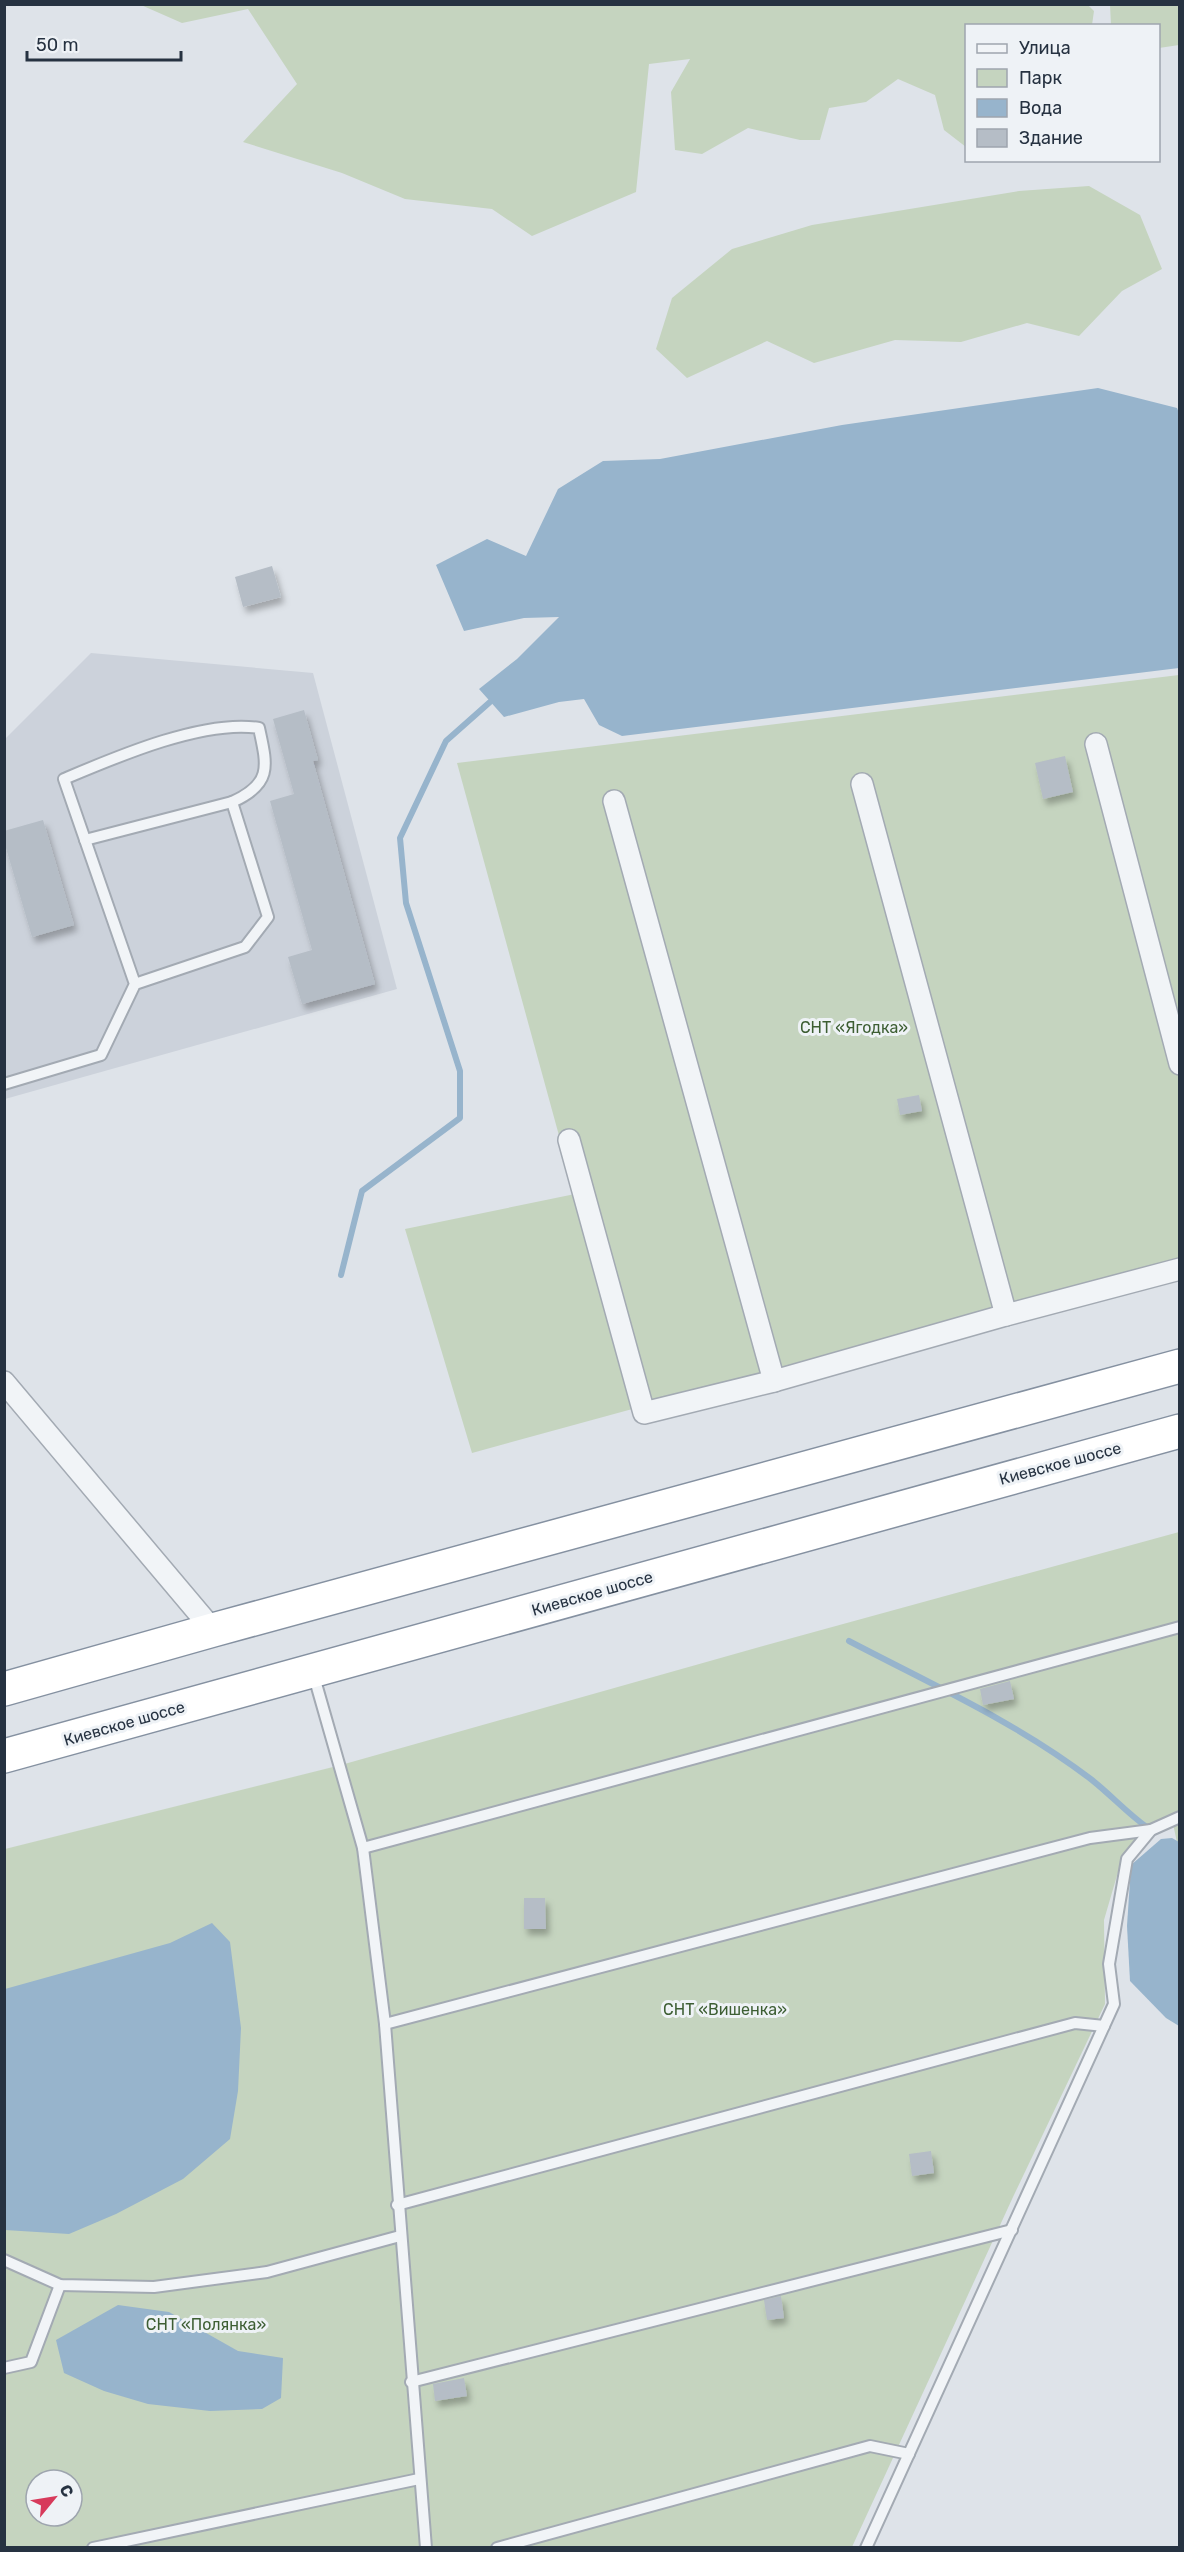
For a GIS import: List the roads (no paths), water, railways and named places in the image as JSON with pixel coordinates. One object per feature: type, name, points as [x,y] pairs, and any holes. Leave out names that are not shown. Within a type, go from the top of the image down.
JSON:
[{"type":"highway","points":[[4,1689],[1179,1366]]},
{"type":"highway","name":"Киевское шоссе","points":[[4,1756],[1179,1431]]},
{"type":"street","points":[[1096,744],[1179,1064]]},
{"type":"street","points":[[862,784],[1006,1315]]},
{"type":"street","points":[[614,801],[774,1381]]},
{"type":"street","points":[[569,1140],[644,1413],[774,1381],[1179,1269]]},
{"type":"street","points":[[4,1382],[213,1630]]},
{"type":"lane","points":[[4,1084],[101,1055],[135,984],[85,840],[64,779],[182,735],[240,725],[259,728],[266,762],[263,778],[248,795],[232,802],[85,840]]},
{"type":"lane","points":[[135,984],[245,947],[268,917],[232,802]]},
{"type":"lane","points":[[363,1848],[1179,1627]]},
{"type":"lane","points":[[312,1670],[363,1848],[385,2024],[411,2382],[426,2547]]},
{"type":"lane","points":[[385,2024],[1090,1838],[1151,1830],[1179,1817]]},
{"type":"lane","points":[[866,2547],[1114,2004],[1108,1964],[1127,1859],[1151,1830]]},
{"type":"lane","points":[[398,2205],[1075,2024],[1104,2026]]},
{"type":"lane","points":[[411,2382],[1011,2230]]},
{"type":"lane","points":[[4,2260],[60,2285],[154,2287],[267,2272],[400,2236]]},
{"type":"lane","points":[[4,2368],[31,2362],[60,2285]]},
{"type":"lane","points":[[497,2547],[870,2446],[909,2454]]},
{"type":"lane","points":[[93,2547],[419,2480]]},
{"type":"water","points":[[1098,388],[1177,408],[1179,413],[1179,668],[622,736],[599,725],[584,699],[559,702],[504,717],[479,689],[517,659],[559,617],[524,618],[464,631],[436,565],[487,539],[526,556],[558,489],[603,461],[660,459],[842,425]]},
{"type":"water","points":[[1172,1838],[1179,1842],[1179,2026],[1166,2018],[1130,1981],[1127,1926],[1131,1865],[1161,1839]]},
{"type":"water","points":[[212,1923],[230,1942],[241,2028],[238,2091],[230,2139],[183,2179],[116,2214],[69,2234],[5,2230],[5,1989],[170,1943]]},
{"type":"water","points":[[118,2305],[169,2312],[238,2351],[283,2358],[281,2398],[262,2409],[210,2411],[148,2404],[104,2391],[64,2373],[56,2340]]},
{"type":"waterway","points":[[341,1275],[362,1191],[460,1118],[460,1071],[406,903],[400,838],[446,741],[490,702]]},
{"type":"waterway","points":[[849,1641],[974,1705],[1034,1740],[1092,1780],[1148,1828]]},
{"type":"park label","name":"СНТ «Ягодка»","points":[[854,1027]]},
{"type":"park label","name":"СНТ «Вишенка»","points":[[725,2009]]},
{"type":"park label","name":"СНТ «Полянка»","points":[[206,2324]]}]
